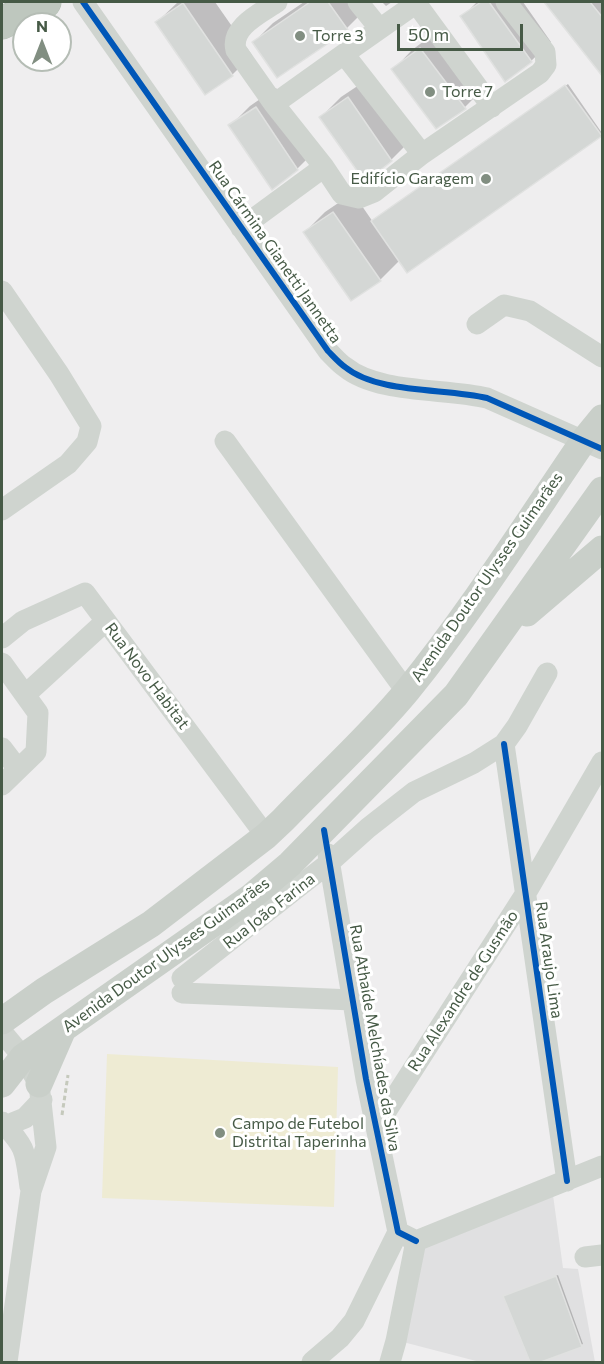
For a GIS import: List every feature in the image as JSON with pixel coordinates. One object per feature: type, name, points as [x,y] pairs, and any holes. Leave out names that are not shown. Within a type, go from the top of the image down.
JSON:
[{"type":"highway","points":[[2,23],[45,2]]},
{"type":"main road","name":"Avenida Doutor Ulysses Guimarães","points":[[2,1021],[151,924],[266,836],[384,717],[406,691],[593,445],[603,418]]},
{"type":"main road","name":"Avenida Doutor Ulysses Guimarães","points":[[2,1084],[23,1057],[251,897],[290,864],[456,695],[603,490]]},
{"type":"main road","points":[[499,637],[603,549]]},
{"type":"main road","points":[[41,1092],[63,1029]]},
{"type":"street","name":"Rua Cármina Gianetti Jannetta","points":[[83,2],[328,351],[346,369],[371,380],[404,388],[467,393],[487,398],[593,445]]},
{"type":"street","points":[[277,2],[238,32],[234,42],[236,50],[342,194],[359,198],[374,192],[422,154],[540,73],[546,65],[545,52],[506,2]]},
{"type":"street","points":[[358,2],[379,28]]},
{"type":"street","points":[[274,104],[417,2],[492,107]]},
{"type":"street","points":[[344,54],[422,154]]},
{"type":"street","points":[[241,228],[324,167]]},
{"type":"street","points":[[2,291],[91,426],[87,442],[68,464],[2,510]]},
{"type":"street","points":[[477,324],[504,305],[530,311],[603,357]]},
{"type":"street","points":[[225,441],[406,691]]},
{"type":"street","name":"Rua Novo Habitat","points":[[2,638],[23,621],[86,593],[266,836]]},
{"type":"street","points":[[25,695],[106,621]]},
{"type":"street","points":[[2,663],[38,713],[36,752],[2,785]]},
{"type":"street","points":[[504,744],[547,673]]},
{"type":"street","name":"Rua João Farina","points":[[353,1000],[182,985],[414,792],[474,763],[504,744]]},
{"type":"street","name":"Rua Araujo Lima","points":[[504,744],[567,1180]]},
{"type":"street","points":[[2,748],[18,769]]},
{"type":"street","name":"Rua Alexandre de Gusmão","points":[[376,1127],[526,893],[603,762]]},
{"type":"street","name":"Rua Athaíde Melchíades da Silva","points":[[324,830],[376,1127],[407,1236]]},
{"type":"street","points":[[2,1032],[23,1057],[41,1092],[46,1147],[31,1191],[7,1362]]},
{"type":"street","points":[[31,1191],[25,1152],[20,1141],[3,1124],[25,1118],[41,1092]]},
{"type":"street","points":[[312,1362],[340,1338],[354,1321],[407,1236],[603,1166]]},
{"type":"street","points":[[390,1362],[396,1341],[407,1236]]},
{"type":"shaded area","name":"Campo de Futebol Distrital Taperinha","points":[[107,1054],[338,1067],[334,1207],[102,1198]]},
{"type":"shaded area","points":[[553,1195],[563,1268],[578,1269],[595,1362],[480,1362],[403,1342],[422,1249]]},
{"type":"building","name":"Torre 3","points":[[310,2],[328,2],[348,30],[277,78],[252,42]]},
{"type":"building","points":[[481,2],[489,2],[532,62],[505,82],[460,16]]},
{"type":"building","points":[[544,2],[590,2],[603,18],[603,77]]},
{"type":"building","points":[[183,3],[233,76],[205,95],[155,22]]},
{"type":"building","name":"Torre 7","points":[[420,48],[466,109],[436,129],[391,69]]},
{"type":"building","name":"Edifício Garagem","points":[[565,85],[602,136],[407,273],[371,221]]},
{"type":"building","points":[[348,97],[392,161],[365,182],[319,117]]},
{"type":"building","points":[[256,107],[298,170],[272,190],[228,125]]},
{"type":"building","points":[[333,212],[381,281],[351,301],[303,232]]},
{"type":"building","points":[[556,1276],[582,1347],[541,1362],[530,1362],[503,1296]]},
{"type":"cycle path","points":[[83,2],[328,351],[341,364],[359,376],[375,382],[487,398],[602,449]]},
{"type":"cycle path","points":[[504,744],[567,1181]]},
{"type":"cycle path","points":[[324,830],[366,1079],[398,1232],[416,1241]]},
{"type":"place","name":"Torre 3","points":[[300,36]]},
{"type":"place","name":"Torre 7","points":[[430,92]]},
{"type":"place","name":"Edifício Garagem","points":[[486,179]]},
{"type":"place","name":"Campo de Futebol Distrital Taperinha","points":[[220,1133]]}]
